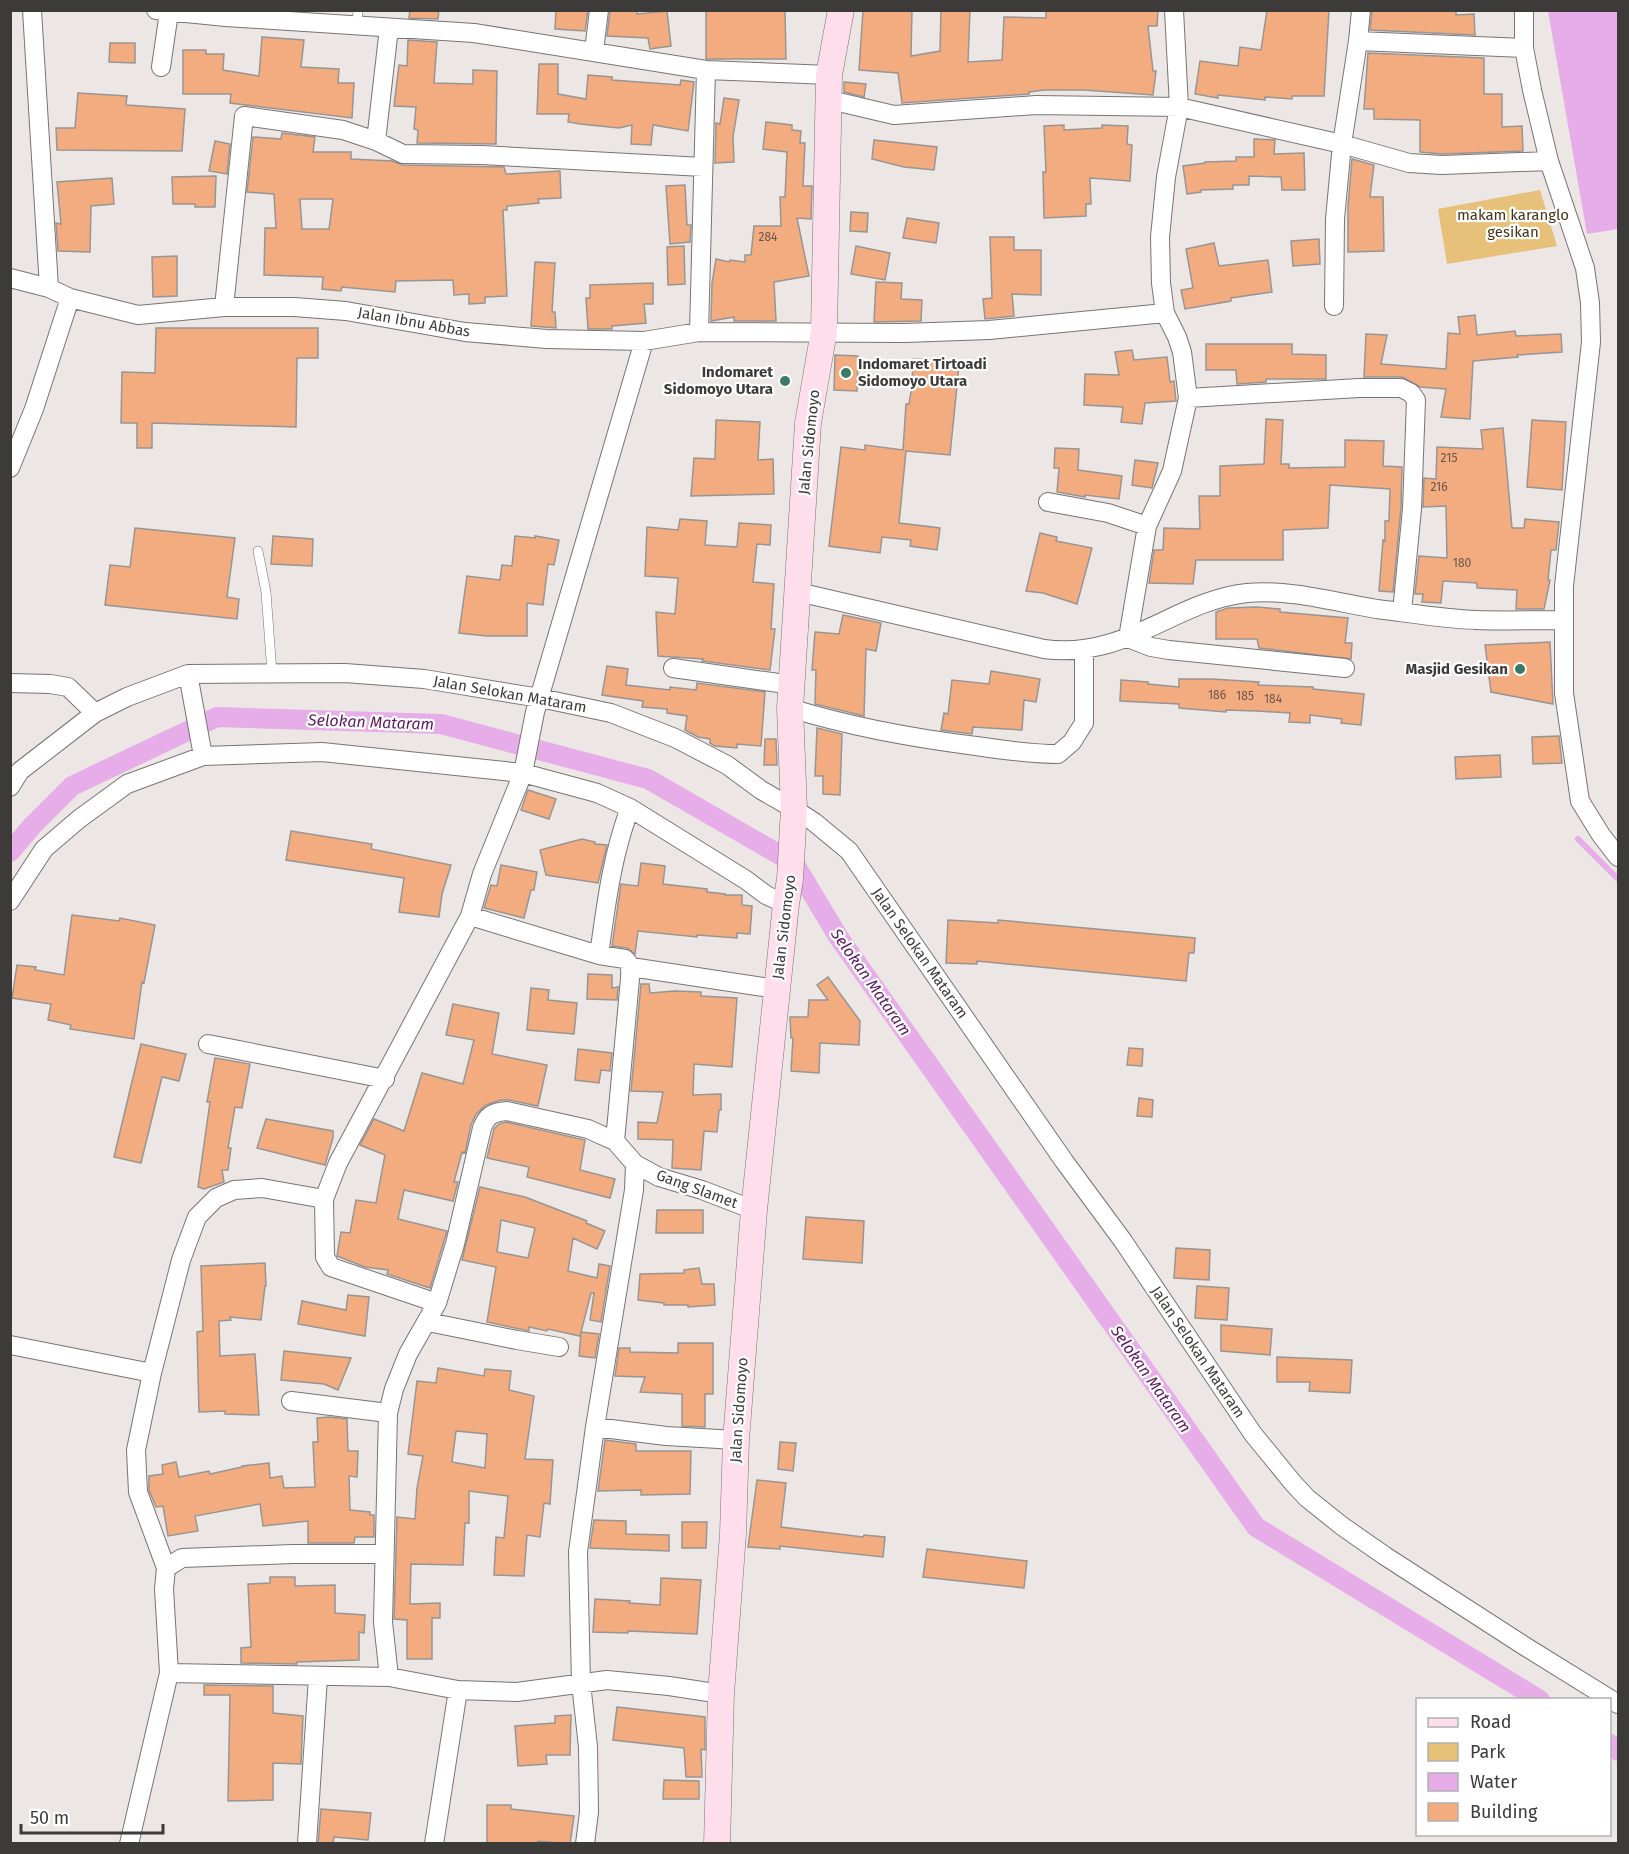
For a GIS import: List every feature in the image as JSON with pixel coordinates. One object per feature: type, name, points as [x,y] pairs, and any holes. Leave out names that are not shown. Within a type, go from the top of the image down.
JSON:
[{"type":"main road","name":"Jalan Sidomoyo","points":[[717,1844],[721,1694],[733,1534],[736,1440],[754,1210],[790,879],[794,808],[791,697],[808,423],[824,331],[830,88],[841,10]]},
{"type":"street","points":[[32,10],[49,288]]},
{"type":"street","points":[[594,51],[599,10]]},
{"type":"street","points":[[1128,639],[1147,526],[1172,471],[1188,398],[1182,352],[1178,337],[1165,313],[1161,283],[1160,237],[1166,177],[1179,108],[1174,10]]},
{"type":"street","points":[[1334,306],[1335,219],[1342,144],[1361,10]]},
{"type":"street","points":[[1524,10],[1524,48],[1532,90],[1549,161],[1585,268],[1590,303],[1592,342],[1564,586],[1564,693],[1580,801],[1591,821],[1618,857]]},
{"type":"street","points":[[161,67],[163,11],[358,18],[389,28],[474,33],[830,88],[894,115],[1036,105],[1179,108],[1342,144],[1409,163],[1442,165],[1549,161]]},
{"type":"street","points":[[376,141],[389,28]]},
{"type":"street","points":[[1358,41],[1524,48]]},
{"type":"street","points":[[699,332],[706,70]]},
{"type":"street","points":[[224,307],[244,116],[343,129],[403,154],[482,154],[703,167]]},
{"type":"street","name":"Jalan Ibnu Abbas","points":[[10,278],[49,288],[70,298],[138,315],[224,307],[294,307],[346,311],[465,332],[546,339],[644,341],[699,332],[903,333],[989,330],[1165,313]]},
{"type":"street","points":[[10,468],[34,409],[70,298]]},
{"type":"street","points":[[437,1303],[331,1267],[325,1257],[324,1199],[338,1163],[385,1079],[400,1045],[470,916],[482,874],[523,773],[538,705],[644,341]]},
{"type":"street","points":[[1188,398],[1359,388],[1401,388],[1412,393],[1416,400],[1412,509],[1402,612]]},
{"type":"street","points":[[1048,502],[1108,513],[1147,526]]},
{"type":"street","points":[[798,592],[1065,652],[1084,651],[1128,639],[1210,602],[1245,594],[1276,592],[1402,612],[1475,620],[1563,620]]},
{"type":"street","points":[[1128,639],[1150,647],[1169,650],[1345,668]]},
{"type":"street","points":[[673,668],[791,697],[842,724],[923,740],[1038,754],[1058,754],[1072,742],[1084,723],[1084,651]]},
{"type":"street","name":"Jalan Selokan Mataram","points":[[10,787],[20,771],[95,713],[127,697],[189,681],[272,673],[345,673],[424,679],[538,705],[611,713],[675,738],[727,765],[761,790],[814,822],[849,851],[1064,1161],[1123,1241],[1253,1434],[1307,1498],[1385,1556],[1608,1698]]},
{"type":"street","points":[[189,681],[203,756]]},
{"type":"street","points":[[10,683],[68,687],[95,713]]},
{"type":"street","points":[[10,901],[44,849],[79,819],[127,784],[203,756],[322,752],[523,773],[597,793],[630,808],[766,894],[786,904]]},
{"type":"street","points":[[599,955],[620,834],[630,808]]},
{"type":"street","points":[[470,916],[599,955],[625,959],[631,966],[777,989]]},
{"type":"street","points":[[389,1677],[383,1622],[388,1413],[394,1389],[408,1354],[437,1303],[456,1244],[486,1118],[494,1112],[507,1111],[588,1129],[615,1141],[631,966]]},
{"type":"street","points":[[208,1044],[385,1079]]},
{"type":"street","name":"Gang Slamet","points":[[615,1141],[635,1164],[659,1177],[702,1190],[754,1210]]},
{"type":"street","points":[[585,1844],[589,1812],[588,1747],[581,1683],[578,1552],[595,1427],[634,1190],[635,1164]]},
{"type":"street","points":[[129,1844],[169,1673],[164,1589],[166,1568],[138,1492],[136,1450],[152,1372],[181,1260],[197,1216],[216,1198],[234,1190],[262,1188],[324,1199]]},
{"type":"street","points":[[428,1322],[559,1347]]},
{"type":"street","points":[[10,1346],[152,1372]]},
{"type":"street","points":[[291,1401],[388,1413]]},
{"type":"street","points":[[595,1427],[666,1436],[736,1440]]},
{"type":"street","points":[[166,1568],[182,1558],[384,1554]]},
{"type":"street","points":[[169,1673],[389,1677],[458,1690],[517,1692],[608,1680],[721,1694]]},
{"type":"street","points":[[307,1844],[318,1677]]},
{"type":"street","points":[[434,1844],[458,1690]]},
{"type":"lane","points":[[258,551],[266,592],[272,673]]},
{"type":"green space","name":"makam karanglo gesikan","points":[[1540,190],[1557,246],[1447,264],[1438,209]]},
{"type":"water","points":[[1548,11],[1618,11],[1618,229],[1587,234]]},
{"type":"building","points":[[410,10],[439,10],[438,19],[409,18]]},
{"type":"building","points":[[556,10],[588,10],[585,31],[555,29]]},
{"type":"building","points":[[610,10],[637,10],[637,14],[667,11],[671,46],[650,49],[648,38],[607,36]]},
{"type":"building","points":[[706,10],[785,10],[786,59],[706,59]]},
{"type":"building","points":[[863,10],[912,10],[911,56],[940,51],[941,10],[970,10],[968,62],[1002,60],[1004,17],[1046,18],[1046,10],[1158,10],[1157,26],[1148,26],[1153,71],[1156,71],[1153,95],[1084,90],[1044,90],[1029,92],[1029,94],[902,103],[898,73],[859,70]]},
{"type":"building","points":[[1267,10],[1329,10],[1324,96],[1292,96],[1292,99],[1265,97],[1265,100],[1218,95],[1218,98],[1195,94],[1200,61],[1238,66],[1240,47],[1261,50]]},
{"type":"building","points":[[1372,10],[1456,10],[1456,15],[1474,14],[1475,35],[1370,30]]},
{"type":"building","points":[[262,37],[304,40],[301,67],[339,69],[338,83],[354,83],[352,118],[230,103],[231,94],[183,94],[183,50],[206,50],[206,54],[224,54],[223,70],[259,76]]},
{"type":"building","points":[[408,40],[437,42],[434,83],[473,84],[473,70],[497,71],[496,144],[417,143],[418,130],[414,129],[416,107],[394,106],[399,65],[407,66]]},
{"type":"building","points":[[110,43],[135,43],[135,63],[109,62]]},
{"type":"building","points":[[1368,53],[1484,58],[1484,94],[1502,94],[1502,127],[1522,126],[1523,151],[1442,154],[1420,152],[1420,120],[1374,119],[1374,109],[1364,109]]},
{"type":"building","points":[[539,64],[558,64],[558,94],[586,99],[588,75],[612,77],[612,80],[680,85],[681,80],[694,82],[688,131],[653,125],[651,145],[631,144],[632,125],[619,128],[580,124],[568,122],[569,114],[537,114]]},
{"type":"building","points":[[844,82],[866,84],[864,97],[844,92]]},
{"type":"building","points":[[78,93],[127,96],[126,105],[185,109],[182,151],[57,150],[56,128],[75,128]]},
{"type":"building","points":[[724,98],[739,100],[733,137],[734,162],[715,163],[716,123],[720,124]]},
{"type":"building","points":[[766,122],[792,125],[792,130],[801,131],[800,143],[805,143],[803,186],[812,186],[811,219],[797,218],[809,276],[774,282],[776,321],[734,321],[734,317],[711,321],[712,283],[716,259],[745,262],[745,255],[751,255],[754,226],[781,226],[780,197],[785,197],[787,152],[763,149]]},
{"type":"building","points":[[1064,125],[1064,130],[1102,128],[1102,125],[1128,126],[1127,144],[1132,145],[1130,181],[1090,178],[1091,204],[1086,204],[1086,216],[1044,218],[1043,172],[1046,172],[1044,126]]},
{"type":"building","points":[[282,133],[315,137],[313,152],[351,152],[351,159],[392,161],[403,165],[504,167],[506,174],[560,171],[561,198],[538,199],[539,203],[507,206],[507,210],[503,210],[507,296],[485,297],[485,303],[469,304],[469,294],[454,295],[453,280],[396,281],[395,292],[342,287],[341,291],[322,289],[323,277],[264,275],[265,228],[276,228],[274,194],[247,192],[253,137],[281,139]],"holes":[[[300,199],[333,199],[329,229],[302,229]]]},
{"type":"building","points":[[1254,139],[1275,140],[1274,154],[1304,153],[1305,190],[1282,190],[1281,177],[1249,176],[1249,185],[1233,185],[1233,189],[1201,190],[1201,192],[1187,194],[1183,166],[1205,162],[1236,161],[1236,157],[1254,157]]},
{"type":"building","points":[[874,140],[937,147],[934,170],[904,167],[872,159]]},
{"type":"building","points":[[215,141],[230,144],[227,174],[209,171]]},
{"type":"building","points":[[1352,159],[1374,165],[1370,197],[1383,197],[1384,251],[1348,252],[1348,206]]},
{"type":"building","points":[[216,176],[215,207],[173,204],[172,177]]},
{"type":"building","points":[[112,178],[114,204],[91,206],[90,252],[58,251],[56,223],[61,224],[57,182]]},
{"type":"building","points":[[685,185],[687,225],[691,225],[690,242],[670,244],[666,186]]},
{"type":"building","points":[[851,212],[868,213],[867,232],[850,231]]},
{"type":"building","points":[[907,218],[939,223],[936,243],[903,238]]},
{"type":"building","points":[[990,237],[1014,237],[1014,250],[1041,250],[1041,295],[1012,294],[1014,316],[985,319],[983,299],[992,298]]},
{"type":"building","points":[[1319,239],[1320,264],[1293,266],[1291,241]]},
{"type":"building","points":[[1214,243],[1219,266],[1268,260],[1272,292],[1231,298],[1231,301],[1185,309],[1181,290],[1193,288],[1186,249]]},
{"type":"building","points":[[684,246],[685,284],[668,285],[667,247]]},
{"type":"building","points":[[856,246],[890,253],[885,280],[851,274]]},
{"type":"building","points":[[177,256],[177,296],[153,297],[152,257]]},
{"type":"building","points":[[535,262],[555,263],[552,312],[555,312],[556,328],[531,326]]},
{"type":"building","points":[[876,282],[902,283],[901,299],[922,300],[921,321],[874,322]]},
{"type":"building","points":[[653,283],[653,304],[644,304],[646,323],[612,326],[612,329],[588,329],[586,298],[590,298],[590,285]]},
{"type":"building","points":[[1475,315],[1477,335],[1515,331],[1516,336],[1561,334],[1562,352],[1473,361],[1470,419],[1441,417],[1446,389],[1420,387],[1402,377],[1364,377],[1366,334],[1387,335],[1381,364],[1446,369],[1448,333],[1460,334],[1458,317]]},
{"type":"building","points":[[156,328],[318,328],[318,358],[297,358],[296,427],[152,423],[152,448],[137,448],[137,423],[121,423],[122,372],[155,373]]},
{"type":"building","points":[[1206,344],[1292,344],[1292,354],[1326,355],[1326,379],[1266,379],[1266,382],[1237,384],[1236,370],[1206,370]]},
{"type":"building","points":[[1132,350],[1134,360],[1167,357],[1170,382],[1174,381],[1176,401],[1145,403],[1142,424],[1121,422],[1123,407],[1084,405],[1085,374],[1119,375],[1115,352]]},
{"type":"building","name":"Indomaret Tirtoadi Sidomoyo Utara","points":[[835,355],[858,356],[857,391],[834,390]]},
{"type":"building","points":[[913,359],[936,360],[936,364],[959,366],[950,455],[906,451],[899,523],[940,528],[937,550],[910,546],[911,540],[882,537],[880,553],[829,546],[841,447],[865,450],[865,445],[903,450],[906,404],[909,404],[912,385]]},
{"type":"building","points":[[1266,419],[1283,420],[1281,464],[1289,464],[1289,468],[1345,467],[1345,440],[1384,441],[1383,466],[1402,467],[1401,508],[1393,592],[1379,591],[1385,521],[1389,521],[1390,489],[1330,485],[1328,528],[1283,530],[1283,560],[1196,560],[1193,584],[1149,583],[1154,550],[1163,550],[1164,528],[1200,529],[1199,496],[1220,496],[1220,466],[1264,464]]},
{"type":"building","points":[[716,420],[760,422],[758,460],[773,459],[774,494],[691,496],[694,458],[715,459]]},
{"type":"building","points":[[1532,420],[1566,422],[1562,490],[1527,487]]},
{"type":"building","points":[[1503,428],[1512,528],[1524,528],[1525,519],[1559,522],[1556,550],[1551,550],[1548,580],[1550,580],[1544,609],[1516,609],[1517,590],[1477,588],[1477,583],[1443,581],[1441,603],[1422,602],[1423,594],[1415,594],[1419,556],[1447,558],[1446,506],[1423,507],[1424,478],[1436,479],[1437,447],[1483,449],[1481,430]]},
{"type":"building","points":[[1055,448],[1079,449],[1078,470],[1122,476],[1119,499],[1085,495],[1085,497],[1057,492],[1059,468],[1054,468]]},
{"type":"building","points":[[1135,460],[1158,463],[1152,488],[1132,485]]},
{"type":"building","points":[[680,519],[707,521],[705,545],[737,547],[739,523],[771,525],[770,545],[757,544],[753,582],[774,584],[771,629],[775,629],[770,670],[702,661],[703,659],[658,656],[656,612],[675,614],[678,578],[645,576],[647,527],[678,530]]},
{"type":"building","points":[[135,528],[235,538],[227,597],[239,599],[237,619],[105,605],[110,565],[130,567]]},
{"type":"building","points":[[1040,533],[1057,537],[1056,541],[1092,548],[1077,604],[1043,593],[1026,591]]},
{"type":"building","points":[[273,536],[313,539],[312,566],[271,564]]},
{"type":"building","points":[[515,536],[535,538],[535,536],[559,540],[554,565],[548,564],[543,605],[527,603],[527,636],[459,633],[467,576],[500,580],[502,565],[512,566]]},
{"type":"building","points":[[1228,608],[1280,609],[1280,612],[1348,618],[1345,643],[1352,643],[1351,659],[1259,648],[1257,639],[1216,639],[1216,612]]},
{"type":"building","points":[[843,615],[881,623],[876,651],[866,649],[864,716],[815,704],[816,670],[812,670],[815,632],[839,634]]},
{"type":"building","name":"Masjid Gesikan","points":[[1550,642],[1553,704],[1491,692],[1485,645]]},
{"type":"building","points":[[607,666],[628,669],[626,685],[670,690],[670,687],[696,690],[697,683],[765,692],[761,746],[737,744],[737,748],[715,746],[710,743],[710,739],[698,737],[685,730],[687,716],[667,713],[667,709],[642,707],[643,701],[602,695]]},
{"type":"building","points":[[991,671],[1040,679],[1036,702],[1024,700],[1022,730],[973,727],[972,734],[941,730],[944,713],[948,714],[952,680],[989,684]]},
{"type":"building","points":[[1179,679],[1259,682],[1258,685],[1313,687],[1313,689],[1364,694],[1361,725],[1341,723],[1342,719],[1310,715],[1310,723],[1289,722],[1290,713],[1226,710],[1226,712],[1179,708],[1179,704],[1120,701],[1121,680],[1179,687]]},
{"type":"building","points":[[817,728],[842,734],[840,795],[823,794],[823,776],[815,776]]},
{"type":"building","points":[[1559,736],[1562,763],[1533,764],[1532,737]]},
{"type":"building","points":[[765,739],[776,739],[777,765],[764,765]]},
{"type":"building","points":[[1500,755],[1501,777],[1456,779],[1455,757]]},
{"type":"building","points":[[528,790],[556,799],[549,819],[521,810]]},
{"type":"building","points":[[291,831],[372,844],[371,849],[451,865],[442,894],[439,917],[399,912],[404,878],[286,860]]},
{"type":"building","points":[[582,839],[595,842],[595,844],[607,845],[598,883],[546,875],[540,850]]},
{"type":"building","points":[[641,863],[665,866],[663,884],[707,889],[707,892],[725,895],[742,895],[742,905],[752,906],[750,934],[737,933],[737,938],[697,935],[697,937],[638,931],[635,954],[627,948],[612,946],[621,884],[638,886]]},
{"type":"building","points":[[501,865],[537,872],[534,890],[531,890],[524,918],[484,908],[491,885],[497,886]]},
{"type":"building","points":[[72,915],[119,921],[120,918],[155,925],[144,983],[142,982],[134,1039],[70,1029],[71,1025],[48,1020],[51,1004],[12,998],[17,965],[36,967],[35,970],[64,975]]},
{"type":"building","points":[[948,920],[998,923],[998,920],[1195,938],[1194,953],[1189,953],[1186,981],[977,961],[977,964],[946,963]]},
{"type":"building","points":[[588,974],[612,975],[612,988],[618,987],[617,1000],[587,999]]},
{"type":"building","points":[[828,977],[860,1021],[859,1045],[820,1043],[819,1073],[791,1071],[793,1038],[791,1038],[790,1017],[808,1017],[809,1000],[828,1000],[817,985]]},
{"type":"building","points":[[641,984],[649,984],[650,993],[701,992],[701,996],[737,998],[732,1067],[694,1064],[693,1095],[721,1094],[717,1132],[704,1131],[701,1170],[672,1168],[673,1140],[638,1139],[638,1122],[657,1123],[663,1092],[631,1091]]},
{"type":"building","points":[[531,988],[549,990],[548,1000],[577,1003],[574,1034],[527,1030]]},
{"type":"building","points":[[453,1004],[499,1013],[492,1054],[547,1065],[538,1106],[501,1100],[486,1105],[476,1114],[454,1182],[458,1182],[453,1201],[404,1190],[398,1219],[447,1231],[430,1288],[387,1274],[388,1270],[365,1267],[337,1256],[341,1232],[350,1233],[356,1200],[376,1203],[385,1155],[360,1145],[374,1119],[404,1131],[422,1073],[463,1084],[474,1040],[446,1035]]},
{"type":"building","points":[[141,1044],[186,1054],[179,1081],[162,1077],[141,1163],[114,1157]]},
{"type":"building","points":[[1129,1048],[1143,1049],[1142,1066],[1127,1065]]},
{"type":"building","points":[[578,1049],[612,1053],[610,1071],[601,1070],[599,1083],[575,1080]]},
{"type":"building","points":[[215,1058],[250,1064],[242,1108],[235,1107],[228,1148],[231,1148],[228,1170],[222,1170],[224,1182],[204,1189],[198,1187],[210,1102],[207,1102]]},
{"type":"building","points":[[1139,1098],[1153,1100],[1152,1117],[1137,1116]]},
{"type":"building","points":[[266,1119],[333,1131],[325,1165],[257,1148]]},
{"type":"building","points":[[506,1122],[585,1140],[580,1170],[615,1179],[610,1198],[527,1177],[529,1167],[487,1158],[494,1129]]},
{"type":"building","points":[[480,1187],[525,1197],[587,1221],[586,1223],[605,1231],[597,1249],[573,1238],[568,1271],[597,1278],[599,1264],[610,1266],[601,1322],[590,1320],[594,1293],[591,1293],[581,1332],[599,1334],[595,1358],[579,1356],[581,1333],[580,1336],[529,1327],[529,1331],[487,1322],[496,1267],[462,1260]],"holes":[[[501,1220],[535,1228],[528,1258],[497,1252]]]},
{"type":"building","points":[[657,1210],[703,1210],[703,1233],[656,1233]]},
{"type":"building","points":[[806,1217],[864,1221],[862,1263],[803,1259]]},
{"type":"building","points":[[1176,1248],[1210,1250],[1209,1280],[1174,1278]]},
{"type":"building","points":[[265,1263],[266,1286],[261,1320],[230,1317],[231,1320],[219,1321],[220,1356],[255,1354],[259,1415],[225,1414],[225,1411],[199,1412],[197,1332],[203,1331],[201,1266]]},
{"type":"building","points":[[699,1268],[702,1284],[714,1284],[715,1305],[688,1307],[688,1305],[664,1305],[664,1303],[638,1300],[640,1274],[684,1273],[684,1270]]},
{"type":"building","points":[[1197,1286],[1229,1288],[1227,1320],[1195,1318]]},
{"type":"building","points":[[348,1295],[369,1297],[365,1336],[298,1324],[302,1301],[346,1310]]},
{"type":"building","points":[[1221,1325],[1272,1329],[1270,1355],[1221,1351]]},
{"type":"building","points":[[678,1343],[713,1343],[713,1394],[705,1394],[705,1427],[682,1426],[682,1394],[640,1392],[645,1377],[615,1376],[619,1348],[630,1348],[630,1352],[678,1353]]},
{"type":"building","points":[[284,1351],[351,1358],[338,1390],[324,1384],[281,1380]]},
{"type":"building","points":[[1277,1357],[1352,1360],[1350,1393],[1309,1391],[1310,1382],[1277,1382]]},
{"type":"building","points":[[438,1368],[484,1376],[485,1369],[511,1371],[509,1390],[534,1396],[525,1459],[553,1460],[550,1504],[544,1503],[540,1537],[527,1535],[524,1576],[494,1575],[496,1537],[504,1538],[508,1496],[469,1491],[469,1523],[465,1523],[463,1565],[411,1564],[410,1604],[440,1603],[440,1618],[432,1618],[432,1659],[407,1659],[407,1620],[394,1619],[397,1517],[415,1519],[417,1488],[423,1456],[408,1454],[417,1381],[436,1383]],"holes":[[[456,1431],[487,1434],[485,1468],[452,1462]]]},
{"type":"building","points":[[317,1418],[347,1419],[348,1451],[358,1451],[357,1477],[349,1476],[350,1510],[370,1512],[370,1515],[374,1515],[374,1537],[355,1537],[354,1543],[308,1543],[308,1521],[263,1526],[260,1504],[195,1516],[198,1531],[168,1536],[163,1506],[156,1507],[149,1490],[149,1476],[163,1474],[162,1465],[176,1462],[179,1477],[209,1471],[210,1474],[242,1466],[269,1463],[270,1478],[282,1476],[284,1488],[315,1487],[313,1442],[318,1442]]},
{"type":"building","points":[[605,1440],[636,1444],[636,1451],[691,1451],[690,1494],[641,1495],[641,1490],[598,1491]]},
{"type":"building","points":[[780,1442],[796,1443],[793,1471],[778,1469]]},
{"type":"building","points":[[757,1480],[786,1483],[781,1527],[863,1537],[864,1535],[885,1537],[883,1557],[780,1546],[780,1549],[748,1547]]},
{"type":"building","points":[[594,1520],[626,1521],[626,1534],[669,1535],[669,1551],[590,1548]]},
{"type":"building","points":[[682,1522],[707,1522],[706,1548],[682,1548]]},
{"type":"building","points":[[927,1549],[1027,1561],[1024,1588],[923,1577]]},
{"type":"building","points":[[270,1577],[295,1577],[295,1586],[335,1585],[335,1613],[365,1615],[364,1633],[359,1632],[359,1660],[297,1662],[297,1664],[241,1663],[241,1648],[251,1647],[248,1584],[270,1583]]},
{"type":"building","points":[[661,1578],[701,1580],[697,1634],[593,1632],[595,1599],[660,1605]]},
{"type":"building","points":[[204,1685],[273,1686],[273,1713],[303,1716],[301,1764],[273,1763],[273,1800],[228,1801],[230,1695],[204,1695]]},
{"type":"building","points":[[617,1707],[705,1717],[705,1750],[701,1749],[702,1777],[686,1777],[684,1748],[613,1740]]},
{"type":"building","points":[[571,1715],[570,1755],[546,1755],[547,1764],[518,1766],[515,1726],[555,1723],[555,1716]]},
{"type":"building","points":[[664,1780],[699,1781],[699,1799],[663,1799]]},
{"type":"building","points":[[487,1805],[511,1805],[511,1809],[574,1816],[570,1844],[538,1841],[538,1844],[487,1844]]},
{"type":"building","points":[[321,1809],[371,1813],[368,1840],[334,1837],[333,1844],[318,1844]]},
{"type":"waterway","name":"Selokan Mataram","points":[[10,852],[72,786],[217,717],[441,724],[648,779],[794,863],[839,938],[1256,1527],[1537,1698]]},
{"type":"waterway","points":[[1578,839],[1618,879]]},
{"type":"waterway","name":"Selokan Mataram","points":[[1611,1745],[1618,1751]]},
{"type":"place","name":"Indomaret Tirtoadi Sidomoyo Utara","points":[[846,373]]},
{"type":"place","name":"Indomaret Sidomoyo Utara","points":[[785,381]]},
{"type":"place","name":"Masjid Gesikan","points":[[1520,669]]}]
